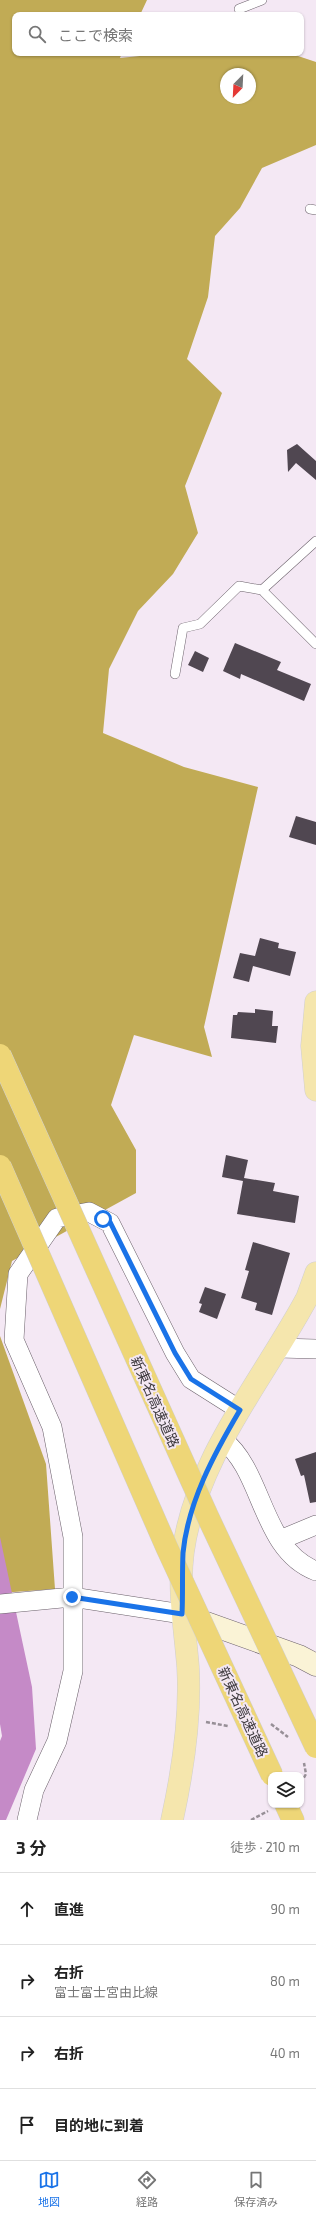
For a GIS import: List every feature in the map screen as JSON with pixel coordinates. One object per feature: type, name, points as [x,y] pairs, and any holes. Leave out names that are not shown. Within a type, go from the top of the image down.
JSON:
[{"type":"highway","name":"新東名高速道路","points":[[0,1055],[207,1515],[316,1747]]},
{"type":"highway","name":"新東名高速道路","points":[[0,1166],[167,1548],[271,1772]]},
{"type":"highway","points":[[280,1808],[293,1820]]},
{"type":"main road","points":[[316,1002],[312,1046],[316,1085]]},
{"type":"main road","points":[[172,1820],[182,1773],[188,1719],[188,1668],[182,1614],[183,1553],[194,1502],[223,1440],[279,1348],[307,1298],[316,1272]]},
{"type":"street","points":[[27,1820],[34,1790],[57,1741],[73,1671],[73,1537],[52,1427],[14,1340],[18,1274],[57,1218],[89,1212],[110,1222],[175,1353],[191,1379],[240,1410]]},
{"type":"street","points":[[279,1348],[316,1349]]},
{"type":"street","points":[[223,1440],[244,1468],[280,1540],[288,1552],[308,1568],[316,1571]]},
{"type":"street","points":[[280,1540],[316,1525]]},
{"type":"street","points":[[0,1604],[72,1597],[182,1614],[300,1656],[316,1665]]},
{"type":"lane","points":[[239,9],[262,0]]},
{"type":"lane","points":[[262,590],[316,541]]},
{"type":"lane","points":[[174,674],[184,628],[200,624],[239,586],[262,590],[316,644]]},
{"type":"path","points":[[251,1820],[277,1808]]},
{"type":"shaded area","points":[[0,0],[147,0],[141,12],[12,12],[12,56],[121,56],[120,58],[140,56],[298,56],[316,62],[316,145],[262,168],[240,208],[215,236],[208,297],[187,359],[222,393],[185,486],[198,533],[173,574],[138,611],[109,669],[103,733],[184,767],[258,787],[204,1027],[212,1057],[134,1035],[111,1105],[136,1150],[136,1193],[12,1261],[0,1309]]},
{"type":"shaded area","points":[[0,1336],[46,1464],[55,1589],[0,1593]]},
{"type":"shaded area","points":[[0,1537],[32,1687],[36,1749],[6,1820],[0,1820],[0,1741],[2,1736],[0,1724]]},
{"type":"building","points":[[297,444],[316,461],[316,480],[296,463],[288,472],[287,450]]},
{"type":"building","points":[[235,643],[281,662],[277,670],[311,684],[304,701],[241,674],[240,679],[223,671]]},
{"type":"building","points":[[195,651],[209,658],[203,672],[188,665]]},
{"type":"building","points":[[296,816],[316,822],[316,845],[289,837]]},
{"type":"building","points":[[260,938],[279,943],[278,948],[296,952],[290,976],[253,966],[249,982],[233,978],[240,953],[255,956]]},
{"type":"building","points":[[255,1009],[273,1011],[272,1026],[278,1026],[276,1043],[231,1038],[233,1015],[237,1015],[238,1012],[255,1013]]},
{"type":"building","points":[[226,1155],[248,1160],[244,1178],[275,1183],[273,1191],[299,1196],[295,1223],[237,1214],[243,1181],[222,1177]]},
{"type":"building","points":[[253,1242],[290,1253],[272,1315],[255,1310],[257,1303],[241,1298],[249,1271],[245,1270]]},
{"type":"building","points":[[205,1287],[226,1294],[217,1319],[199,1312],[202,1304],[199,1303]]},
{"type":"building","points":[[316,1452],[316,1502],[310,1503],[304,1475],[301,1476],[295,1459]]},
{"type":"route","points":[[72,1597],[182,1614],[183,1553],[194,1502],[223,1440],[240,1410],[191,1379],[175,1353],[110,1222],[103,1219]]}]
